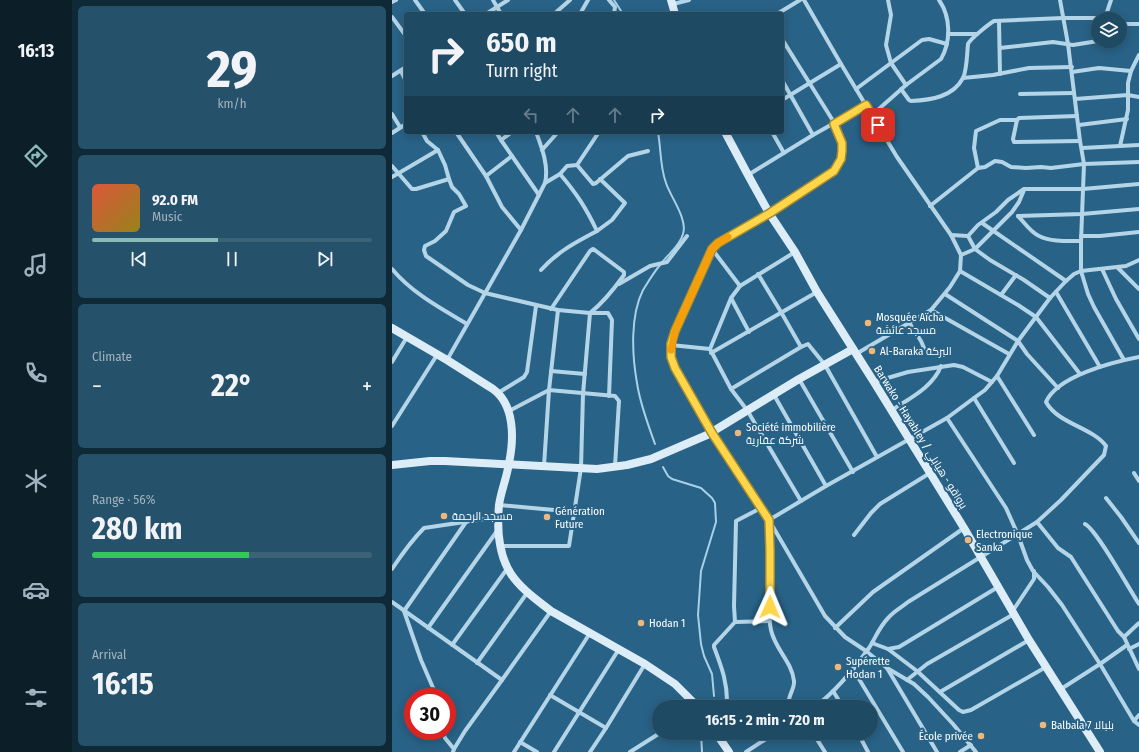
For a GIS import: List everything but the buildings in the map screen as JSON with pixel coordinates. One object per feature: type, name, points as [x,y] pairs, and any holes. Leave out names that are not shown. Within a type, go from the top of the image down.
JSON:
[{"type":"street","points":[[392,2],[396,0]]},
{"type":"street","points":[[415,0],[424,12]]},
{"type":"street","points":[[455,0],[464,12]]},
{"type":"street","points":[[493,0],[501,12]]},
{"type":"street","points":[[489,12],[508,0]]},
{"type":"street","points":[[556,12],[570,0]]},
{"type":"street","points":[[581,12],[588,0]]},
{"type":"street","points":[[609,0],[615,7],[614,12]]},
{"type":"street","points":[[674,12],[672,2],[689,0]]},
{"type":"street","points":[[780,12],[800,0]]},
{"type":"street","points":[[393,464],[430,461],[597,468],[641,462],[658,457],[712,433],[747,410],[800,379],[825,365],[910,324],[931,310],[945,294],[960,271],[961,255],[951,235],[897,157],[804,0]]},
{"type":"street","points":[[888,0],[890,15],[886,45],[891,64],[906,85]]},
{"type":"street","points":[[872,115],[901,89],[941,59],[945,53],[948,34],[947,20],[944,8],[939,0]]},
{"type":"street","points":[[1060,0],[1072,69],[1084,164],[1081,236],[1082,272],[1088,294],[1094,307],[1124,360]]},
{"type":"street","points":[[1108,12],[1111,0]]},
{"type":"street","points":[[392,17],[404,33]]},
{"type":"street","points":[[901,89],[909,100],[912,101],[930,99],[947,94],[963,78],[968,44],[970,40],[989,23],[994,21],[1063,18],[1091,19]]},
{"type":"street","points":[[999,21],[1000,74]]},
{"type":"street","points":[[1127,24],[1139,24]]},
{"type":"street","points":[[948,34],[978,34]]},
{"type":"street","points":[[856,89],[917,43],[926,39],[947,44]]},
{"type":"street","points":[[784,42],[834,124],[842,143],[841,159],[834,171],[770,213],[718,243],[712,249],[675,331],[671,344],[671,357],[675,368],[712,433],[769,520],[825,616],[845,637],[866,651],[887,668],[907,680],[937,706],[976,752]]},
{"type":"street","points":[[1000,48],[1053,42],[1073,44],[1091,42]]},
{"type":"street","points":[[1120,146],[1127,119],[1128,83],[1131,71],[1139,55]]},
{"type":"street","points":[[784,99],[841,64]]},
{"type":"street","points":[[392,76],[404,68]]},
{"type":"street","points":[[963,78],[1000,74],[1029,68],[1099,68],[1131,71]]},
{"type":"street","points":[[400,71],[404,77]]},
{"type":"street","points":[[784,83],[814,135]]},
{"type":"street","points":[[1020,94],[1074,93]]},
{"type":"street","points":[[1075,98],[1128,95],[1139,97]]},
{"type":"street","points":[[748,175],[866,105]]},
{"type":"street","points":[[392,114],[400,127]]},
{"type":"street","points":[[978,168],[974,148],[976,131],[1000,120],[1077,116]]},
{"type":"street","points":[[1079,125],[1127,119]]},
{"type":"street","points":[[1017,120],[1012,139],[1014,142],[1080,141]]},
{"type":"street","points":[[392,133],[404,125]]},
{"type":"street","points":[[423,134],[427,141],[438,150],[445,165],[448,179],[466,206],[454,212],[446,231],[435,241],[425,246],[424,250],[426,256],[468,285],[485,293],[551,309],[590,313],[608,313],[612,320],[609,396]]},
{"type":"street","points":[[457,134],[486,176],[502,207],[521,230]]},
{"type":"street","points":[[497,134],[539,195]]},
{"type":"street","points":[[501,140],[509,134]]},
{"type":"street","points":[[447,360],[521,230],[545,183],[547,169],[537,134]]},
{"type":"street","points":[[542,150],[556,134]]},
{"type":"street","points":[[577,165],[598,134]]},
{"type":"street","name":"Barwako - Hayabley / برواقو - هيابلي","points":[[728,134],[748,175],[795,252],[817,292],[964,528],[1029,640],[1100,752]]},
{"type":"street","points":[[773,134],[784,153]]},
{"type":"street","points":[[1082,148],[1139,145]]},
{"type":"street","points":[[392,177],[438,150]]},
{"type":"street","points":[[577,165],[593,184],[628,156],[648,151]]},
{"type":"street","points":[[486,176],[512,156]]},
{"type":"street","points":[[930,206],[978,168],[985,168],[995,161],[1002,162],[1011,167],[1026,168],[1051,168],[1084,164],[1139,162]]},
{"type":"street","points":[[545,183],[560,174],[567,166],[577,165]]},
{"type":"street","points":[[392,166],[412,189],[448,179]]},
{"type":"street","points":[[560,174],[584,204],[598,231]]},
{"type":"street","points":[[541,270],[570,245],[598,231],[612,220],[625,203],[600,179]]},
{"type":"street","points":[[968,236],[1008,200],[1024,189],[1083,189],[1139,184]]},
{"type":"street","points":[[961,255],[975,249],[1012,212],[1019,202],[1024,189]]},
{"type":"street","points":[[1018,216],[1082,214],[1139,209]]},
{"type":"street","points":[[1012,212],[1018,216],[1031,231],[1039,236],[1058,240],[1081,241]]},
{"type":"street","points":[[982,223],[1066,281]]},
{"type":"street","points":[[1081,236],[1100,236],[1139,232]]},
{"type":"street","points":[[951,235],[968,236]]},
{"type":"street","points":[[617,285],[650,266],[667,262],[687,236]]},
{"type":"street","points":[[968,236],[975,249],[1050,298]]},
{"type":"street","points":[[501,546],[569,546],[576,512],[582,468],[585,374],[590,313],[599,306],[617,285],[624,276],[624,272],[593,249],[590,251],[551,309]]},
{"type":"street","points":[[712,249],[740,286]]},
{"type":"street","points":[[710,351],[731,298],[740,286],[795,252]]},
{"type":"street","points":[[769,520],[947,418],[974,398],[997,376],[1009,354],[1050,298],[1074,274],[1118,268],[1139,260]]},
{"type":"street","points":[[1118,268],[1139,289]]},
{"type":"street","points":[[392,269],[415,291],[467,324]]},
{"type":"street","points":[[1102,269],[1116,299],[1139,339]]},
{"type":"street","points":[[960,271],[1036,317],[1080,374]]},
{"type":"street","points":[[758,274],[801,346]]},
{"type":"street","points":[[1001,295],[1016,275]]},
{"type":"street","points":[[671,344],[710,351],[748,332],[817,292]]},
{"type":"street","points":[[1056,292],[1100,366]]},
{"type":"street","points":[[945,294],[1018,341],[1027,354],[1058,388]]},
{"type":"street","points":[[731,298],[748,332]]},
{"type":"street","points":[[498,393],[524,377],[527,372],[536,306]]},
{"type":"street","points":[[544,466],[549,390],[558,310]]},
{"type":"street","points":[[931,310],[1009,354]]},
{"type":"street","points":[[910,324],[924,348]]},
{"type":"street","points":[[392,328],[447,360],[498,393],[503,399],[508,412],[512,443],[509,464],[502,489],[499,526],[504,559],[516,580],[528,593],[552,610],[590,633],[619,648],[675,684],[690,700]]},
{"type":"street","points":[[392,362],[407,337]]},
{"type":"street","points":[[731,389],[801,346],[808,344],[825,365],[877,457]]},
{"type":"street","points":[[710,351],[731,389],[747,410],[801,501]]},
{"type":"street","points":[[392,426],[437,355]]},
{"type":"street","points":[[823,700],[853,669],[872,643],[878,630],[890,616],[908,602],[1037,522],[1079,482],[1104,455],[1106,446],[1103,442],[1062,418],[1048,406],[1046,402],[1048,397],[1058,388],[1080,374],[1100,366],[1139,357]]},
{"type":"street","points":[[874,382],[893,376],[941,366],[954,365],[962,367],[992,382]]},
{"type":"street","points":[[891,411],[930,384],[938,375],[941,366]]},
{"type":"street","points":[[551,371],[585,374]]},
{"type":"street","points":[[997,376],[1034,435]]},
{"type":"street","points":[[800,379],[853,472]]},
{"type":"street","points":[[508,412],[549,390],[615,396],[619,401],[615,466]]},
{"type":"street","points":[[774,395],[826,486]]},
{"type":"street","points":[[974,398],[1014,463]]},
{"type":"street","points":[[947,418],[1006,508],[1027,560],[1034,571],[1062,605],[1134,721],[1139,724]]},
{"type":"street","points":[[854,535],[880,504],[930,473]]},
{"type":"street","points":[[1134,473],[1139,481]]},
{"type":"street","points":[[1106,498],[1139,543]]},
{"type":"street","points":[[500,505],[576,512]]},
{"type":"street","points":[[735,622],[736,521],[761,508]]},
{"type":"street","points":[[392,569],[408,546],[424,528],[499,517]]},
{"type":"street","points":[[769,520],[769,621],[773,638],[794,680],[794,685],[788,700]]},
{"type":"street","points":[[404,611],[466,522]]},
{"type":"street","points":[[1037,522],[1058,548],[1071,557],[1124,637],[1139,669]]},
{"type":"street","points":[[1085,524],[1092,530],[1102,544],[1139,604]]},
{"type":"street","points":[[428,628],[496,533],[499,526]]},
{"type":"street","points":[[835,628],[873,592],[964,528]]},
{"type":"street","points":[[452,645],[508,568]]},
{"type":"street","points":[[907,680],[917,671],[1013,613],[1034,579],[1034,571]]},
{"type":"street","points":[[888,649],[899,647],[998,587]]},
{"type":"street","points":[[477,663],[528,593]]},
{"type":"street","points":[[392,602],[502,680]]},
{"type":"street","points":[[446,740],[454,751],[465,731],[552,610]]},
{"type":"street","points":[[404,611],[421,660],[433,688]]},
{"type":"street","points":[[728,700],[726,680],[714,647],[735,622],[769,621]]},
{"type":"street","points":[[1124,637],[1139,623]]},
{"type":"street","points":[[514,752],[590,633]]},
{"type":"street","points":[[940,692],[1029,640]]},
{"type":"street","points":[[872,643],[888,649],[917,671],[959,710],[971,710],[1046,667]]},
{"type":"street","points":[[1061,689],[1128,647],[1139,644]]},
{"type":"street","points":[[554,752],[619,648]]},
{"type":"street","points":[[590,752],[645,664]]},
{"type":"street","points":[[887,668],[938,752]]},
{"type":"street","points":[[853,669],[903,752]]},
{"type":"street","points":[[833,691],[839,700]]},
{"type":"street","points":[[550,694],[606,728]]},
{"type":"street","points":[[1134,721],[1139,715]]},
{"type":"street","points":[[630,752],[652,738]]},
{"type":"street","points":[[721,740],[729,752]]},
{"type":"street","points":[[746,752],[764,740]]},
{"type":"street","points":[[817,740],[825,752]]},
{"type":"street","points":[[862,740],[868,752]]},
{"type":"street","points":[[520,742],[537,752]]},
{"type":"street","points":[[960,752],[971,745]]},
{"type":"waterway","points":[[614,0],[622,12]]},
{"type":"waterway","points":[[655,444],[644,414],[638,391],[633,348],[634,323],[639,300],[643,290],[651,277],[679,242],[684,228],[681,215],[664,177],[658,134]]},
{"type":"waterway","points":[[663,467],[668,476],[672,479],[701,488],[712,498],[715,503],[716,522],[701,571],[698,615],[701,644],[704,656],[712,674],[714,696]]},
{"type":"waterway","points":[[701,740],[702,752]]},
{"type":"slow traffic","points":[[671,350],[671,344],[675,331],[712,249],[728,237]]},
{"type":"place","name":"Mosquée Aïcha مسجد عائشة","points":[[868,323]]},
{"type":"place","name":"Al-Baraka البركة","points":[[872,351]]},
{"type":"place","name":"Société immobilière شركة عقارية","points":[[738,433]]},
{"type":"place","name":"مسجد الرحمة","points":[[444,516]]},
{"type":"place","name":"Génération Future","points":[[547,517]]},
{"type":"place","name":"Electronique Sanka","points":[[968,540]]},
{"type":"place","name":"Hodan 1","points":[[641,623]]},
{"type":"place","name":"Supérette Hodan 1","points":[[838,667]]},
{"type":"place","name":"Balbala 7 بلبالا","points":[[1043,725]]},
{"type":"place","name":"École privée","points":[[981,736]]},
{"type":"route","points":[[770,607],[769,520],[712,433],[675,368],[671,357],[671,344],[681,317],[712,249],[718,243],[770,213],[834,171],[841,159],[842,151],[842,143],[834,124],[866,105],[878,125]]}]
